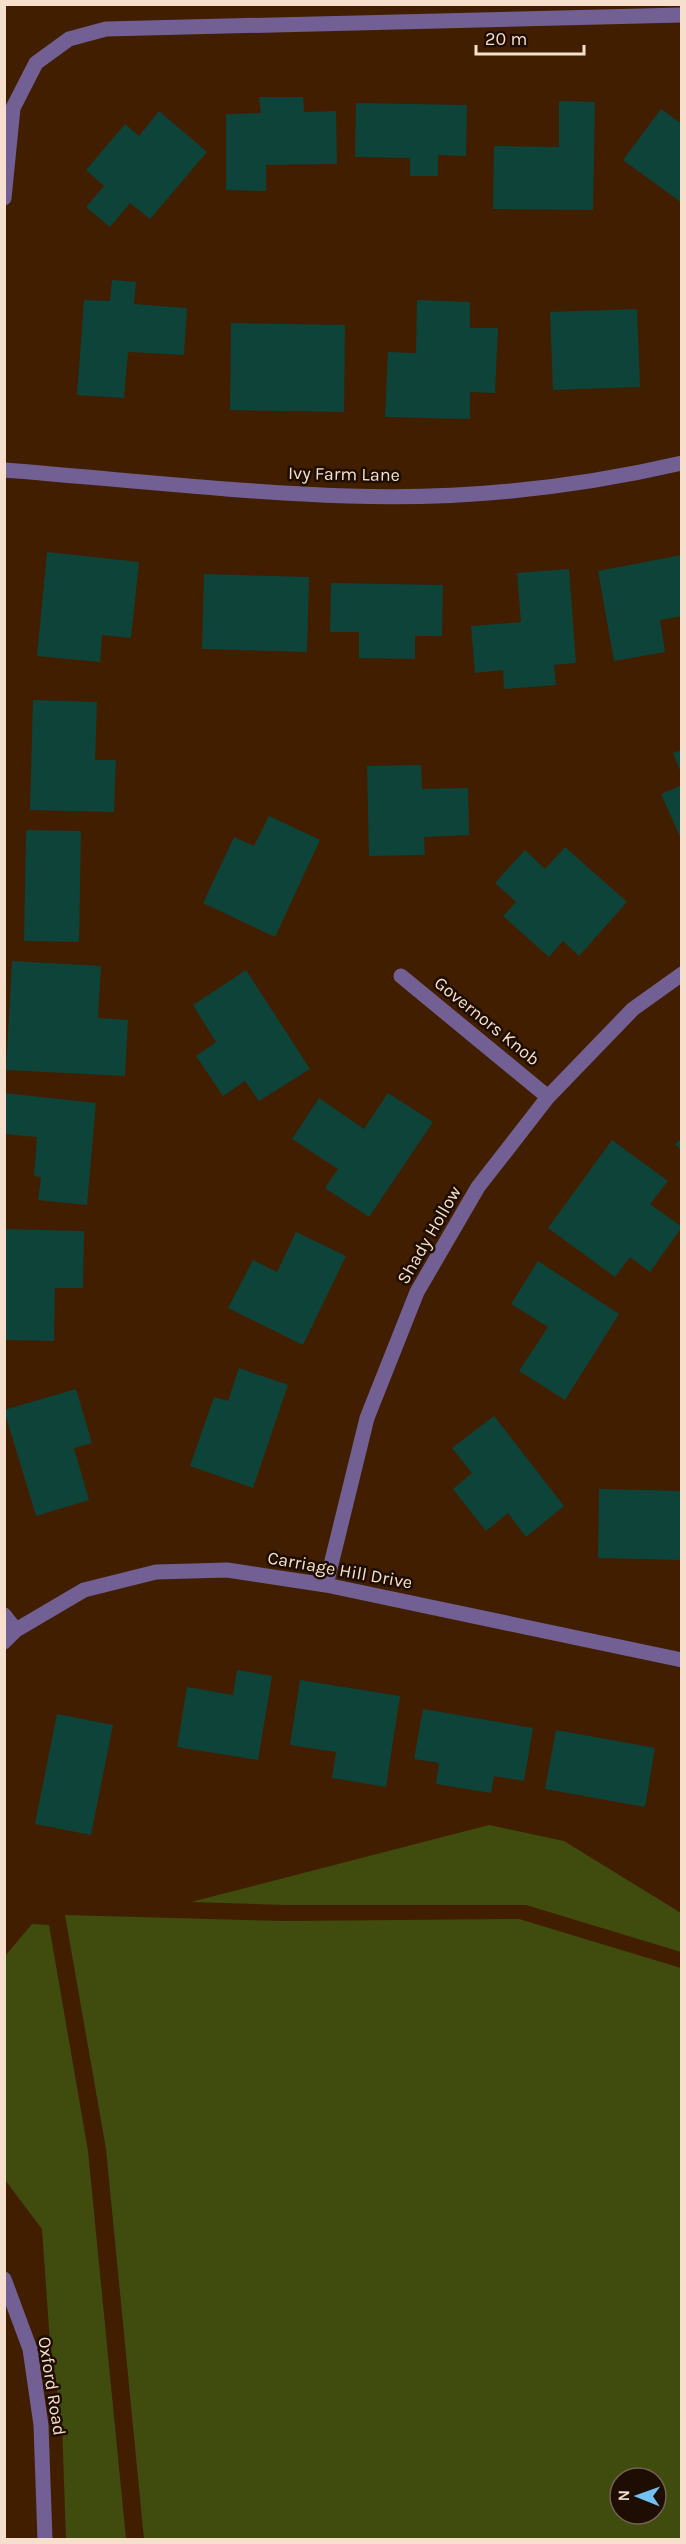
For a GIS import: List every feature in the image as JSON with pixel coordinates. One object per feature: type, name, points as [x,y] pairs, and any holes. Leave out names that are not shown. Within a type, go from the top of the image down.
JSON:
[{"type":"street","points":[[4,198],[13,108],[36,63],[69,39],[106,29],[681,15]]},
{"type":"street","name":"Ivy Farm Lane","points":[[4,470],[350,496],[448,494],[549,486],[681,463]]},
{"type":"street","name":"Shady Hollow","points":[[326,1585],[367,1418],[417,1292],[478,1187],[548,1096],[633,1009],[681,974]]},
{"type":"street","name":"Governors Knob","points":[[400,976],[548,1096]]},
{"type":"street","name":"Carriage Hill Drive","points":[[4,1642],[16,1630],[84,1590],[156,1572],[227,1570],[326,1585],[681,1660]]},
{"type":"street","points":[[4,1615],[16,1630]]},
{"type":"street","name":"Oxford Road","points":[[4,2279],[30,2349],[41,2425],[45,2540]]},
{"type":"green space","points":[[489,1825],[564,1841],[681,1913],[681,1952],[526,1905],[284,1905],[191,1902]]},
{"type":"green space","points":[[65,1915],[284,1921],[519,1919],[681,1968],[681,2539],[144,2539],[106,2149]]},
{"type":"green space","points":[[32,1924],[49,1925],[88,2151],[126,2539],[66,2539],[62,2424],[50,2343],[42,2229],[5,2180],[5,1956]]},
{"type":"building","points":[[259,97],[303,97],[304,112],[336,111],[337,164],[266,165],[266,191],[226,190],[226,114],[261,113]]},
{"type":"building","points":[[559,101],[595,102],[593,210],[493,209],[494,146],[559,147]]},
{"type":"building","points":[[356,103],[467,105],[466,156],[438,155],[438,176],[410,176],[410,158],[355,157]]},
{"type":"building","points":[[661,109],[682,124],[682,203],[623,160]]},
{"type":"building","points":[[159,111],[207,152],[150,219],[130,203],[110,227],[86,207],[104,186],[86,170],[125,124],[139,136]]},
{"type":"building","points":[[112,280],[136,282],[134,304],[187,308],[184,355],[128,352],[124,398],[77,395],[84,300],[110,301]]},
{"type":"building","points":[[417,300],[470,302],[470,328],[498,328],[495,393],[470,392],[470,419],[385,417],[388,352],[416,353]]},
{"type":"building","points":[[637,309],[640,387],[553,390],[550,312]]},
{"type":"building","points":[[231,323],[345,325],[344,412],[230,410]]},
{"type":"building","points":[[47,552],[139,562],[131,638],[102,635],[100,662],[37,656]]},
{"type":"building","points":[[682,555],[682,616],[660,620],[665,652],[614,661],[598,571]]},
{"type":"building","points":[[569,569],[576,663],[554,665],[556,685],[504,689],[503,670],[475,673],[471,626],[521,622],[517,573]]},
{"type":"building","points":[[204,574],[309,577],[307,652],[202,649]]},
{"type":"building","points":[[331,583],[443,585],[442,636],[415,636],[415,659],[359,658],[359,632],[330,632]]},
{"type":"building","points":[[33,700],[97,702],[95,760],[116,760],[114,812],[30,810]]},
{"type":"building","points":[[682,750],[682,773],[681,773],[673,753]]},
{"type":"building","points":[[421,765],[422,789],[468,788],[469,835],[424,837],[425,855],[369,856],[367,766]]},
{"type":"building","points":[[682,785],[682,841],[661,794]]},
{"type":"building","points":[[269,816],[320,840],[275,937],[203,903],[234,837],[254,846]]},
{"type":"building","points":[[26,830],[81,831],[79,942],[24,941]]},
{"type":"building","points":[[565,847],[627,902],[579,956],[563,941],[549,957],[503,916],[516,902],[495,883],[525,850],[545,869]]},
{"type":"building","points":[[12,961],[101,966],[98,1018],[128,1020],[125,1076],[6,1070]]},
{"type":"building","points":[[246,970],[310,1069],[259,1101],[245,1081],[223,1096],[196,1056],[216,1042],[193,1005]]},
{"type":"building","points":[[4,1093],[96,1103],[87,1205],[38,1200],[41,1177],[34,1176],[37,1137],[4,1134]]},
{"type":"building","points":[[388,1093],[433,1122],[369,1217],[325,1188],[338,1169],[292,1139],[319,1098],[364,1129]]},
{"type":"building","points":[[682,1138],[682,1151],[675,1144]]},
{"type":"building","points":[[612,1140],[668,1181],[650,1204],[682,1227],[650,1272],[630,1257],[615,1277],[548,1228]]},
{"type":"building","points":[[4,1229],[84,1231],[83,1288],[55,1288],[54,1341],[4,1340]]},
{"type":"building","points":[[296,1232],[346,1256],[303,1345],[228,1308],[253,1260],[277,1272]]},
{"type":"building","points":[[538,1261],[619,1314],[565,1400],[519,1371],[548,1327],[511,1304]]},
{"type":"building","points":[[239,1368],[288,1385],[253,1488],[190,1466],[214,1397],[228,1401]]},
{"type":"building","points":[[76,1389],[92,1443],[74,1448],[89,1500],[36,1516],[4,1410]]},
{"type":"building","points":[[494,1416],[564,1506],[526,1537],[508,1513],[486,1531],[453,1489],[472,1473],[452,1448]]},
{"type":"building","points":[[599,1489],[682,1491],[682,1560],[598,1558]]},
{"type":"building","points":[[237,1670],[272,1676],[258,1760],[177,1747],[187,1687],[233,1695]]},
{"type":"building","points":[[300,1680],[400,1696],[386,1787],[332,1778],[336,1752],[290,1745]]},
{"type":"building","points":[[423,1709],[533,1728],[524,1781],[494,1776],[491,1793],[436,1784],[439,1763],[414,1759]]},
{"type":"building","points":[[57,1714],[113,1725],[91,1835],[35,1824]]},
{"type":"building","points":[[556,1730],[655,1748],[645,1807],[545,1789]]}]
